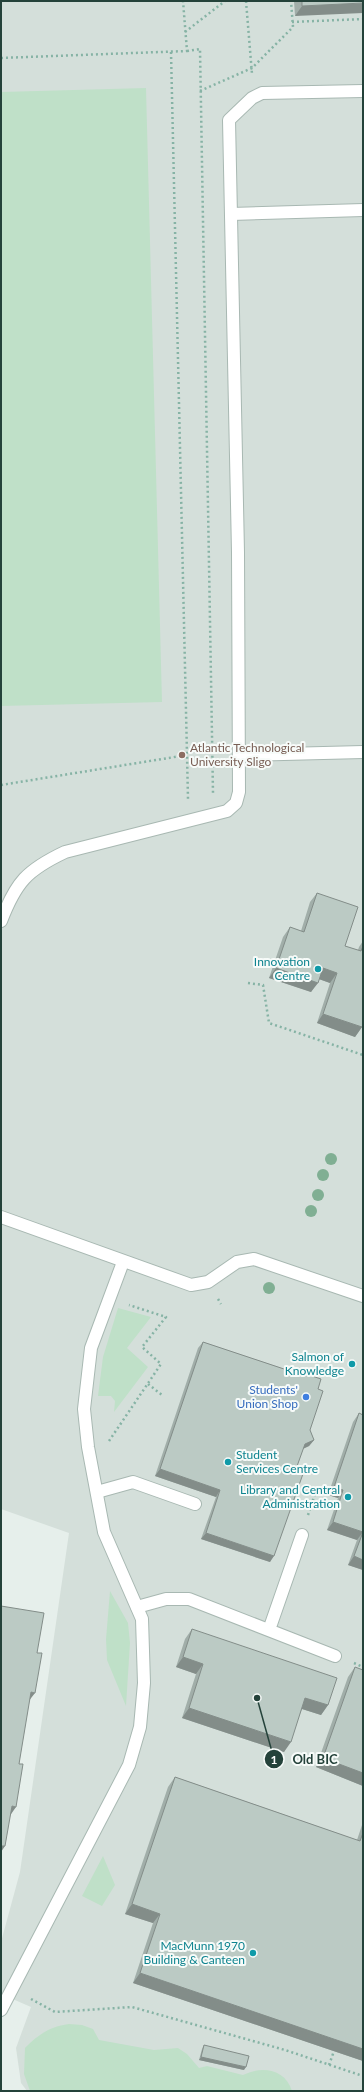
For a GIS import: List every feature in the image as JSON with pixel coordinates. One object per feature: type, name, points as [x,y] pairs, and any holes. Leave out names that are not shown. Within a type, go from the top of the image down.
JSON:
[{"type":"street","points":[[1,921],[8,902],[24,877],[41,863],[65,852],[227,811],[236,803],[239,792],[238,552],[229,120],[252,98],[262,93],[363,91]]},
{"type":"street","points":[[231,214],[363,210]]},
{"type":"street","points":[[239,755],[363,752]]},
{"type":"street","points":[[1,1217],[123,1262],[191,1285],[208,1282],[238,1262],[254,1259],[363,1296]]},
{"type":"street","points":[[1,2010],[129,1765],[140,1728],[144,1683],[142,1619],[104,1532],[88,1447],[84,1409],[91,1348],[123,1262]]},
{"type":"street","points":[[96,1492],[133,1482],[195,1504]]},
{"type":"street","points":[[269,1630],[302,1535]]},
{"type":"street","points":[[137,1607],[166,1599],[189,1600],[335,1656]]},
{"type":"path","points":[[183,1],[187,51]]},
{"type":"path","points":[[185,32],[225,1]]},
{"type":"path","points":[[246,1],[252,68],[252,98]]},
{"type":"path","points":[[200,91],[252,68],[293,27],[291,1]]},
{"type":"path","points":[[292,22],[363,19]]},
{"type":"path","points":[[1,58],[171,52],[200,49],[214,815]]},
{"type":"path","points":[[171,52],[188,822]]},
{"type":"path","points":[[1,785],[187,755]]},
{"type":"path","points":[[248,983],[264,985],[269,1023],[363,1055]]},
{"type":"path","points":[[88,1447],[107,1444],[161,1364],[142,1347],[166,1317],[110,1298]]},
{"type":"path","points":[[148,1384],[162,1395]]},
{"type":"path","points":[[314,1498],[317,1488]]},
{"type":"path","points":[[12,1988],[55,2012],[132,2007],[285,2050],[363,2076]]},
{"type":"path","points":[[329,2065],[334,2052]]},
{"type":"shaded area","name":"Atlantic Technological University Sligo","points":[[1,1],[363,1],[363,2091],[27,2091],[21,2083],[16,2048],[31,2007],[1,1994],[1,1942],[20,1872],[69,1533],[1,1509]]},
{"type":"green space","points":[[146,88],[162,702],[1,706],[1,92]]},
{"type":"green space","points":[[118,1308],[151,1317],[127,1348],[148,1367],[114,1412],[115,1401],[111,1396],[98,1396],[103,1357]]},
{"type":"green space","points":[[110,1591],[128,1623],[130,1643],[126,1706],[107,1660],[106,1639]]},
{"type":"green space","points":[[103,1856],[115,1885],[102,1906],[82,1896]]},
{"type":"green space","points":[[69,2024],[82,2025],[93,2029],[99,2040],[154,2050],[178,2048],[187,2054],[199,2068],[207,2066],[243,2075],[257,2070],[272,2071],[278,2073],[289,2083],[292,2091],[30,2091],[24,2074],[25,2048],[50,2029]]},
{"type":"building","points":[[302,1],[363,1],[363,3],[302,6]]},
{"type":"building","name":"Innovation Centre","points":[[317,893],[358,907],[345,946],[361,951],[363,946],[362,1027],[323,1014],[337,973],[323,968],[318,983],[276,968],[290,927],[304,932]]},
{"type":"building","name":"Student Services Centre","points":[[203,1342],[287,1370],[288,1368],[321,1379],[318,1389],[323,1391],[310,1430],[314,1440],[305,1444],[296,1469],[304,1471],[274,1556],[206,1533],[220,1490],[160,1469]]},
{"type":"building","name":"Library and Central Administration","points":[[359,1413],[363,1415],[363,1532],[333,1522],[343,1490],[334,1487]]},
{"type":"building","points":[[363,1532],[363,1560],[354,1556]]},
{"type":"building","points":[[1,1606],[44,1613],[37,1653],[42,1653],[35,1693],[31,1692],[19,1764],[23,1764],[16,1807],[12,1806],[5,1846],[1,1846]]},
{"type":"building","points":[[192,1629],[337,1678],[328,1705],[305,1698],[291,1742],[189,1708],[203,1664],[183,1657]]},
{"type":"building","points":[[355,1667],[363,1670],[363,1773],[323,1758]]},
{"type":"building","name":"MacMunn 1970 Building & Canteen","points":[[175,1777],[360,1841],[363,1833],[363,2049],[140,1973],[160,1914],[132,1904]]},
{"type":"building","points":[[204,2045],[249,2056],[246,2067],[201,2057]]},
{"type":"place","name":"Atlantic Technological University Sligo","points":[[182,755]]},
{"type":"place","name":"Innovation Centre","points":[[318,969]]},
{"type":"place","name":"Salmon of Knowledge","points":[[352,1364]]},
{"type":"place","name":"Students' Union Shop","points":[[306,1397]]},
{"type":"place","name":"Student Services Centre","points":[[228,1462]]},
{"type":"place","name":"Library and Central Administration","points":[[348,1497]]},
{"type":"place","name":"Old BIC","points":[[257,1698]]},
{"type":"place","name":"MacMunn 1970 Building & Canteen","points":[[253,1953]]}]
